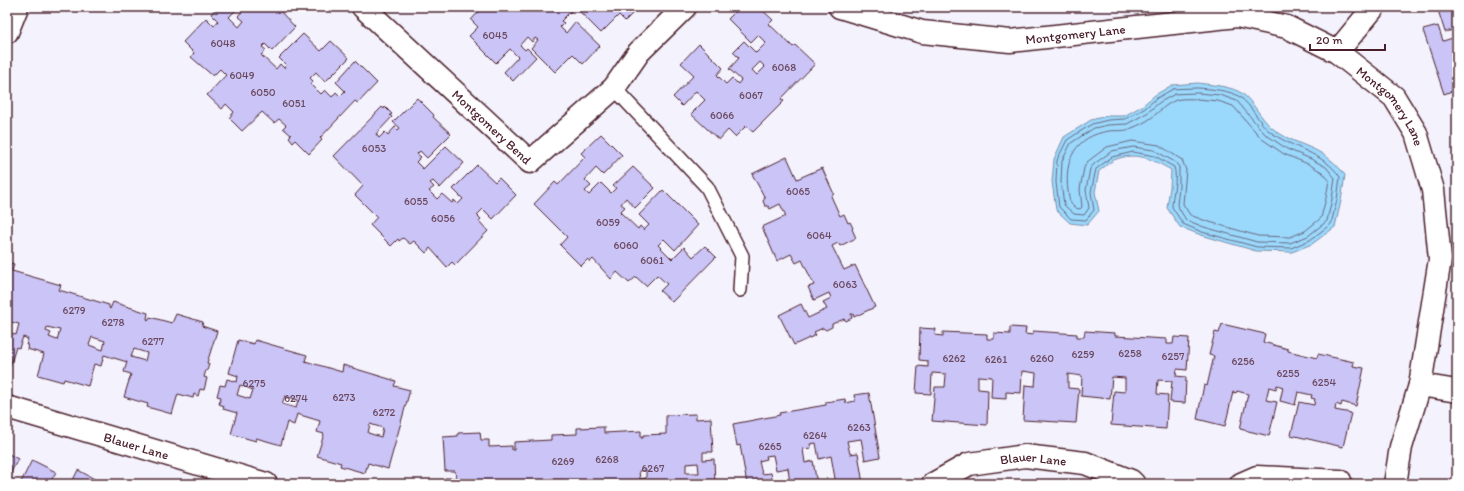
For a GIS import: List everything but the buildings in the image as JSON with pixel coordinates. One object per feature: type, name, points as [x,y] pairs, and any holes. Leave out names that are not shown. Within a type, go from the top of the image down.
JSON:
[{"type":"street","points":[[7,32],[17,7]]},
{"type":"street","name":"Montgomery Bend","points":[[363,7],[530,162],[614,88],[639,52],[685,7]]},
{"type":"street","name":"Montgomery Lane","points":[[840,7],[922,32],[1010,41],[1151,16],[1237,16],[1287,27],[1337,52],[1394,97],[1416,133],[1433,190],[1440,259],[1420,385],[1401,447],[1395,484]]},
{"type":"street","points":[[1337,52],[1374,7]]},
{"type":"street","points":[[1420,385],[1457,391]]},
{"type":"street","name":"Blauer Lane","points":[[7,407],[266,484]]},
{"type":"street","name":"Blauer Lane","points":[[933,484],[969,464],[1026,456],[1084,463],[1131,481],[1134,484]]},
{"type":"street","points":[[1241,484],[1257,477],[1340,481]]},
{"type":"lane","points":[[614,88],[708,187],[742,256],[740,290]]},
{"type":"water","points":[[1198,83],[1215,85],[1238,91],[1243,94],[1271,127],[1285,137],[1318,151],[1337,166],[1345,175],[1335,227],[1312,244],[1292,252],[1256,251],[1201,235],[1180,227],[1167,208],[1171,170],[1150,160],[1137,156],[1122,157],[1114,160],[1099,171],[1095,192],[1099,211],[1087,225],[1070,223],[1056,210],[1052,182],[1054,159],[1064,137],[1091,120],[1107,116],[1124,116],[1142,106],[1155,95],[1172,85]]}]
